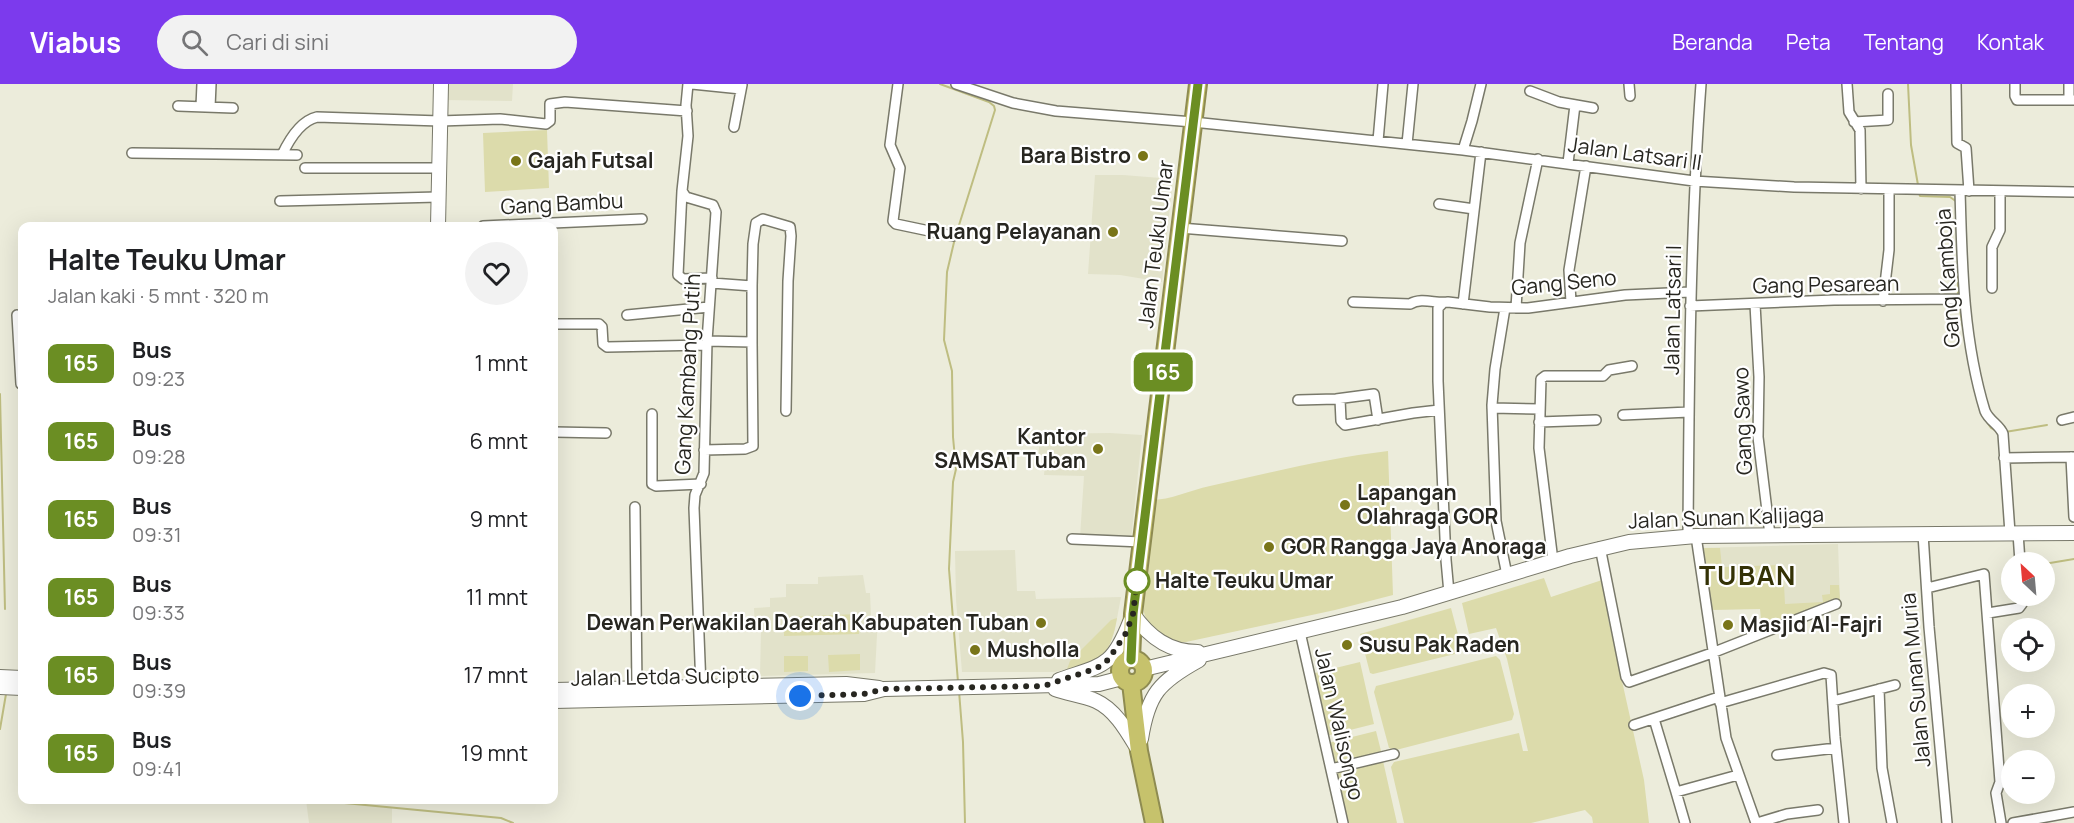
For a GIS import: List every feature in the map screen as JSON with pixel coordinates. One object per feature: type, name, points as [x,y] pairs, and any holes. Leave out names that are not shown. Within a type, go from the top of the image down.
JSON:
[{"type":"highway","name":"Jalan Teuku Umar","points":[[1137,664],[1133,614],[1198,84]]},
{"type":"highway","points":[[1137,664],[1141,679],[1127,680],[1154,823]]},
{"type":"main road","points":[[438,222],[441,84]]},
{"type":"main road","name":"Jalan Sunan Kalijaga","points":[[1137,664],[1214,652],[1300,632],[1449,593],[1600,548],[1635,541],[1692,536],[2074,533]]},
{"type":"main road","points":[[1044,686],[1091,671],[1102,665],[1121,643],[1133,614],[1149,634],[1174,649],[1187,652],[1214,652]]},
{"type":"main road","points":[[1139,751],[1148,705],[1158,690],[1174,675],[1214,652]]},
{"type":"main road","name":"Jalan Letda Sucipto","points":[[558,690],[846,684],[884,689],[1100,684],[1127,680]]},
{"type":"main road","points":[[1044,686],[1103,705],[1116,717],[1139,751]]},
{"type":"main road","name":"Jalan Letda Sucipto","points":[[558,701],[845,695],[864,694],[884,689]]},
{"type":"street","points":[[202,84],[206,107]]},
{"type":"street","points":[[206,107],[211,84]]},
{"type":"street","points":[[734,127],[742,86],[690,84],[678,275],[683,279],[712,280],[752,286]]},
{"type":"street","points":[[898,84],[890,145],[900,168],[892,219],[894,223],[953,237]]},
{"type":"street","name":"Jalan Latsari II","points":[[956,84],[1024,106],[1073,113],[1193,122],[1463,150],[1694,181],[1861,189],[2074,192]]},
{"type":"street","points":[[1378,141],[1383,84]]},
{"type":"street","points":[[1407,144],[1413,84]]},
{"type":"street","points":[[1463,150],[1481,84]]},
{"type":"street","points":[[1629,84],[1630,96]]},
{"type":"street","name":"Jalan Latsari I","points":[[1701,84],[1694,181],[1690,292],[1689,412],[1692,536],[1727,744],[1756,823]]},
{"type":"street","points":[[1847,84],[1848,110],[1860,130],[1861,189]]},
{"type":"street","name":"Gang Kamboja","points":[[1956,84],[1957,143],[1966,148],[1963,299],[1968,339],[1984,408],[1992,423],[2002,433],[2018,552]]},
{"type":"street","points":[[2015,84],[2017,100],[2072,100],[2069,84]]},
{"type":"street","points":[[1530,91],[1555,101],[1593,108]]},
{"type":"street","points":[[1854,122],[1888,120],[1888,94]]},
{"type":"street","points":[[282,155],[297,130],[315,117],[440,121],[500,119],[547,124],[550,121],[550,105],[557,102],[687,111]]},
{"type":"street","points":[[1568,163],[1575,105]]},
{"type":"street","points":[[178,106],[233,108]]},
{"type":"street","points":[[1463,304],[1481,152]]},
{"type":"street","points":[[132,153],[297,155]]},
{"type":"street","points":[[1516,308],[1520,243],[1538,159]]},
{"type":"street","points":[[1571,302],[1569,270],[1586,166]]},
{"type":"street","points":[[305,168],[439,168]]},
{"type":"street","name":"Gang Kambang Putih","points":[[682,189],[686,197],[709,203],[716,209],[706,343],[704,473],[695,499],[694,527],[701,687]]},
{"type":"street","points":[[1883,301],[1888,250],[1888,189]]},
{"type":"street","points":[[1992,288],[1992,247],[2000,230],[2000,191]]},
{"type":"street","points":[[280,201],[438,197]]},
{"type":"street","points":[[1438,204],[1474,209]]},
{"type":"street","name":"Gang Bambu","points":[[558,223],[642,219]]},
{"type":"street","points":[[704,450],[745,449],[753,446],[753,243],[756,223],[763,219],[788,225],[791,229],[786,411]]},
{"type":"street","points":[[1180,228],[1342,241]]},
{"type":"street","name":"Gang Seno","points":[[1353,302],[1410,304],[1416,301],[1435,301],[1442,304],[1516,308],[1625,295],[1690,292]]},
{"type":"street","name":"Gang Pesarean","points":[[1690,306],[1822,300],[1963,299]]},
{"type":"street","points":[[1442,304],[1438,308],[1439,410],[1449,593]]},
{"type":"street","name":"Gang Sawo","points":[[1755,304],[1759,377],[1758,437],[1770,535]]},
{"type":"street","points":[[627,315],[709,307]]},
{"type":"street","points":[[1505,308],[1494,369],[1492,408],[1496,521],[1507,575]]},
{"type":"street","points":[[17,315],[18,324]]},
{"type":"street","points":[[558,324],[600,324],[604,346],[610,347],[752,342]]},
{"type":"street","points":[[1553,561],[1541,461],[1540,380],[1543,376],[1604,376],[1609,370],[1632,366]]},
{"type":"street","points":[[1298,400],[1340,399],[1375,394],[1378,420]]},
{"type":"street","points":[[1340,399],[1341,421],[1344,425],[1439,410]]},
{"type":"street","points":[[1492,408],[1539,409]]},
{"type":"street","points":[[1623,415],[1689,412]]},
{"type":"street","points":[[652,414],[652,484],[657,486],[701,484]]},
{"type":"street","points":[[2062,420],[2074,417]]},
{"type":"street","points":[[1539,422],[1596,420]]},
{"type":"street","points":[[558,432],[606,433]]},
{"type":"street","points":[[2004,458],[2073,457],[2074,517]]},
{"type":"street","points":[[635,507],[637,689]]},
{"type":"street","name":"Jalan Sunan Muria","points":[[1923,534],[1947,823]]},
{"type":"street","points":[[1072,539],[1142,542]]},
{"type":"street","points":[[1600,548],[1626,679],[1629,682],[1712,653],[1836,604]]},
{"type":"street","points":[[1927,588],[1984,574],[2000,782],[1996,793],[2001,823]]},
{"type":"street","points":[[1988,612],[2020,606]]},
{"type":"street","name":"Jalan Walisongo","points":[[1300,632],[1343,823]]},
{"type":"street","points":[[1634,725],[1720,700],[1826,673],[1830,674],[1833,677],[1836,748],[1844,823]]},
{"type":"street","points":[[1833,701],[1895,685]]},
{"type":"street","points":[[1878,689],[1883,779],[1892,823]]},
{"type":"street","points":[[1654,719],[1685,823]]},
{"type":"street","points":[[1777,755],[1836,748]]},
{"type":"street","points":[[1330,769],[1394,754]]},
{"type":"street","points":[[1676,792],[1738,775]]},
{"type":"street","points":[[1756,823],[1787,814],[1818,810]]},
{"type":"street","points":[[2013,823],[2074,812]]},
{"type":"shaded area","points":[[445,84],[513,84],[512,101],[444,100]]},
{"type":"shaded area","points":[[1095,175],[1173,179],[1162,282],[1120,275],[1088,274]]},
{"type":"shaded area","points":[[1039,434],[1142,435],[1131,540],[1080,537],[1084,476],[1044,475],[1046,455],[1039,455]]},
{"type":"shaded area","points":[[1838,544],[1840,600],[1785,622],[1784,608],[1709,610],[1701,548]]},
{"type":"shaded area","points":[[1015,550],[1017,591],[1035,591],[1036,599],[1121,597],[1109,647],[1077,667],[1054,672],[962,672],[956,600],[955,551]]},
{"type":"shaded area","points":[[863,575],[866,593],[870,593],[871,616],[878,616],[875,673],[760,676],[761,631],[755,631],[754,608],[770,607],[770,598],[786,597],[786,584],[818,584],[818,577]]},
{"type":"shaded area","points":[[307,804],[353,804],[392,808],[392,823],[309,823]]},
{"type":"green space","name":"Gajah Futsal","points":[[547,130],[549,188],[485,192],[483,133]]},
{"type":"green space","name":"GOR Rangga Jaya Anoraga","points":[[1388,451],[1393,595],[1186,642],[1174,641],[1156,632],[1148,622],[1143,606],[1143,593],[1151,500],[1299,466]]},
{"type":"green space","points":[[1701,548],[1720,548],[1722,567],[1783,565],[1785,604],[1823,602],[1822,595],[1830,594],[1830,585],[1839,585],[1840,600],[1769,629],[1768,620],[1761,620],[1760,609],[1709,610]]},
{"type":"green space","points":[[1544,578],[1551,597],[1605,579],[1612,617],[1608,618],[1644,780],[1649,823],[1593,823],[1592,817],[1585,810],[1531,823],[1404,823],[1391,767],[1394,762],[1519,733],[1523,751],[1528,751],[1507,659],[1496,628],[1469,634],[1462,603]]},
{"type":"green space","points":[[1451,608],[1461,646],[1459,653],[1370,673],[1360,634]]},
{"type":"green space","points":[[858,614],[859,634],[784,636],[784,617]]},
{"type":"green space","points":[[1117,618],[1112,640],[1103,654],[1089,663],[1067,669],[1070,661],[1111,620]]},
{"type":"green space","points":[[860,654],[860,670],[829,672],[828,655]]},
{"type":"green space","points":[[784,656],[808,656],[808,671],[784,672]]},
{"type":"green space","points":[[1496,656],[1500,660],[1514,714],[1512,720],[1396,750],[1389,748],[1374,692],[1376,686]]},
{"type":"green space","points":[[1360,662],[1374,724],[1326,736],[1311,674]]},
{"type":"green space","points":[[1376,731],[1382,755],[1333,766],[1328,743]]},
{"type":"green space","points":[[1383,761],[1397,823],[1347,823],[1335,772]]},
{"type":"waterway","points":[[940,84],[989,102],[995,110],[955,238],[947,272],[944,340],[952,371],[956,469],[953,482],[949,569],[958,682]]},
{"type":"waterway","points":[[1908,84],[1911,145],[1918,185]]},
{"type":"waterway","points":[[1918,191],[1920,196],[1950,197],[1957,202]]},
{"type":"waterway","points":[[1958,255],[1958,294]]},
{"type":"waterway","points":[[1959,304],[1963,327]]},
{"type":"waterway","points":[[0,394],[5,609]]},
{"type":"waterway","points":[[1983,416],[1991,428],[2000,433]]},
{"type":"waterway","points":[[2005,432],[2047,425]]},
{"type":"waterway","points":[[2055,562],[2074,559]]},
{"type":"waterway","points":[[959,691],[965,823]]},
{"type":"waterway","points":[[0,729],[6,694]]},
{"type":"waterway","points":[[355,804],[501,818],[513,823]]},
{"type":"bus line","name":"165","points":[[1131,660],[1133,614],[1198,84]]},
{"type":"place","name":"Bara Bistro","points":[[1143,156]]},
{"type":"place","name":"Gajah Futsal","points":[[516,161]]},
{"type":"place","name":"Ruang Pelayanan","points":[[1113,232]]},
{"type":"place","name":"Kantor SAMSAT Tuban","points":[[1098,449]]},
{"type":"place","name":"Lapangan Olahraga GOR","points":[[1345,505]]},
{"type":"place","name":"GOR Rangga Jaya Anoraga","points":[[1269,547]]},
{"type":"place","name":"Halte Teuku Umar","points":[[1137,581]]},
{"type":"place","name":"Dewan Perwakilan Daerah Kabupaten Tuban","points":[[1041,623]]},
{"type":"place","name":"Masjid Al-Fajri","points":[[1728,625]]},
{"type":"place","name":"Susu Pak Raden","points":[[1347,645]]},
{"type":"place","name":"Musholla","points":[[975,650]]},
{"type":"district","name":"TUBAN","points":[[1748,576]]},
{"type":"route","points":[[800,696],[864,694],[884,689],[1044,686],[1091,671],[1108,660],[1121,643],[1133,614],[1137,581]]}]
